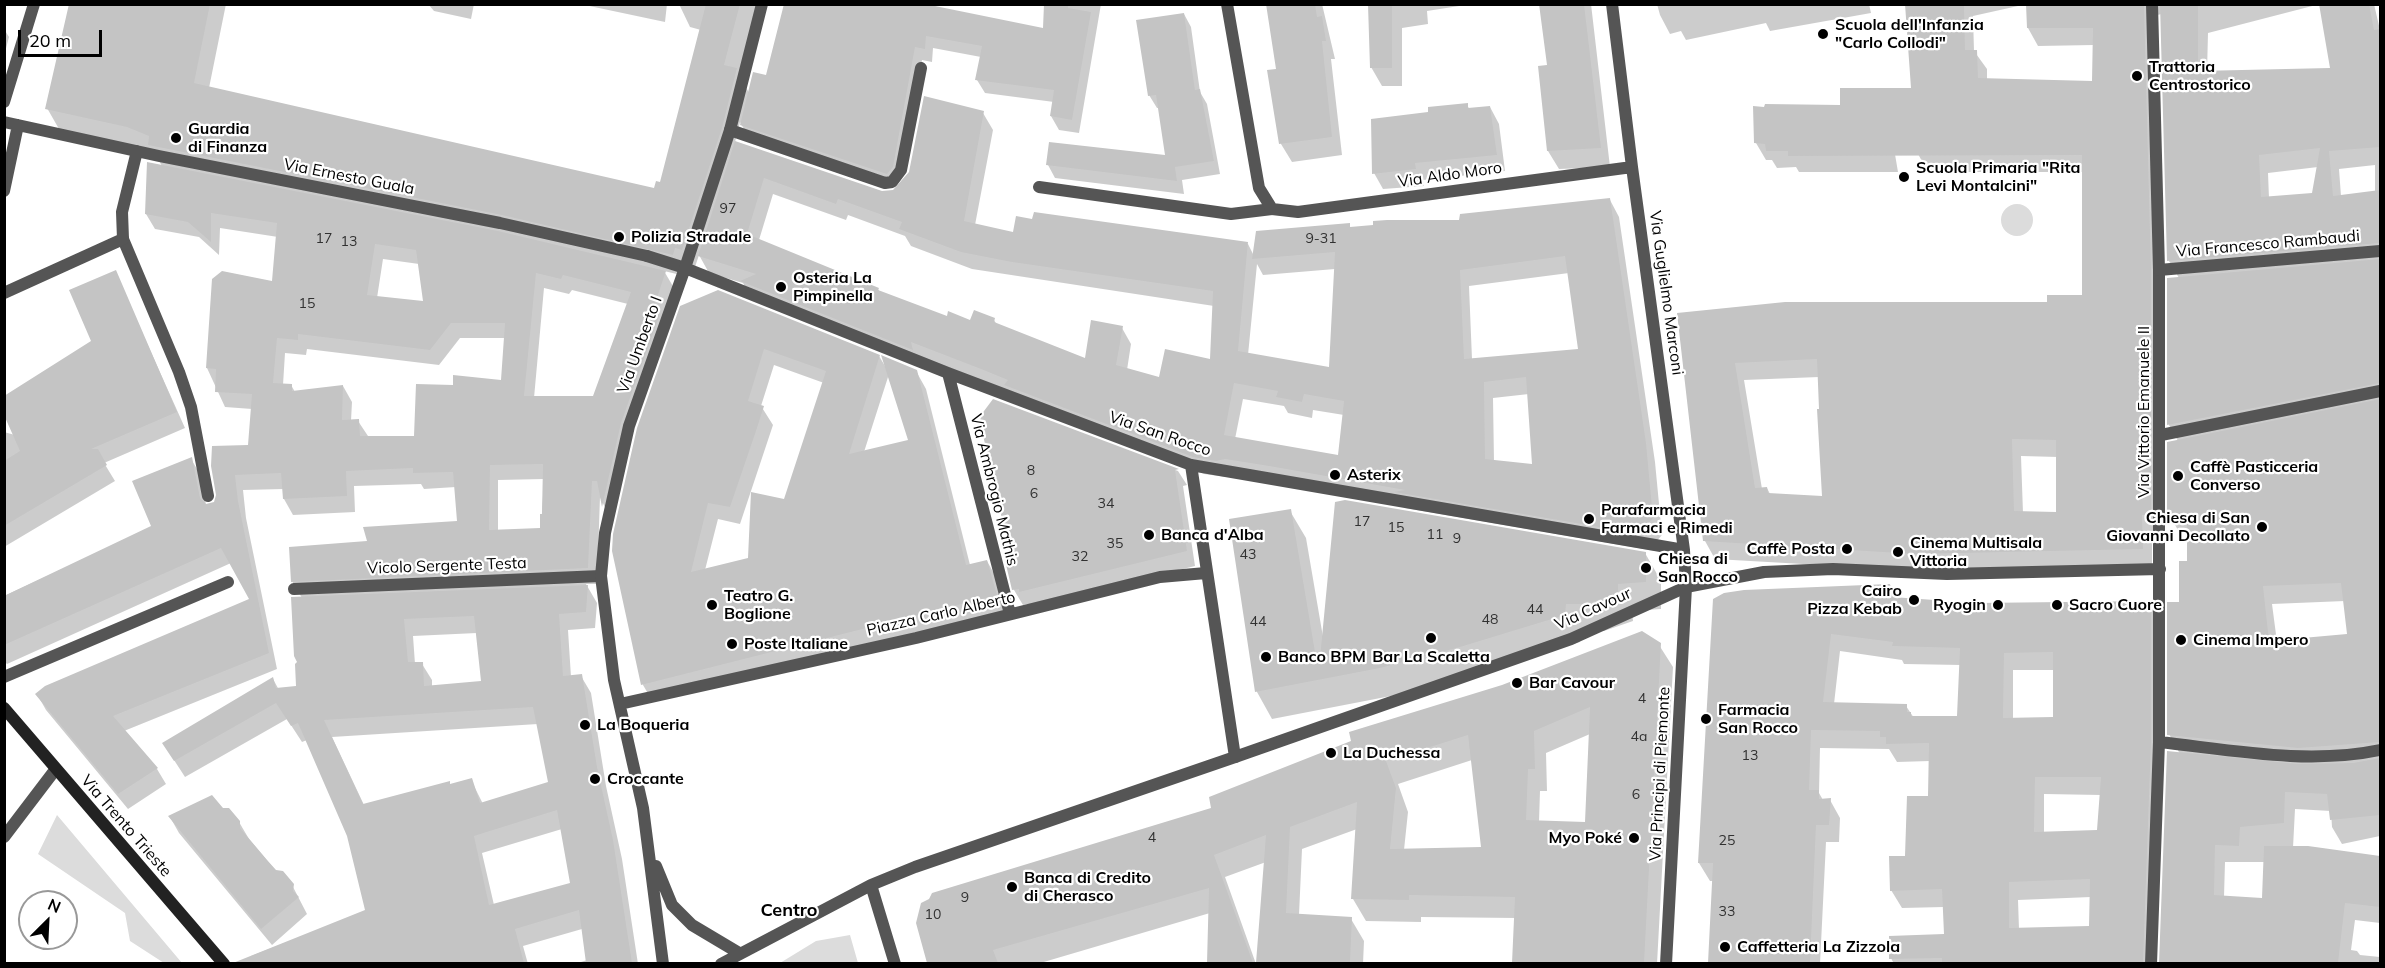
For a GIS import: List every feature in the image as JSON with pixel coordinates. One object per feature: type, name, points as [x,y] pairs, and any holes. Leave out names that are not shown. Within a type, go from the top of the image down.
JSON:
[{"type":"main road","name":"Via Trento Trieste","points":[[4,708],[55,770],[224,963]]},
{"type":"street","points":[[4,102],[34,4]]},
{"type":"street","name":"Via Umberto I","points":[[620,704],[601,576],[605,533],[629,426],[686,268],[730,130],[762,4]]},
{"type":"street","points":[[1227,4],[1259,188],[1272,209]]},
{"type":"street","name":"Via Guglielmo Marconi","points":[[1612,4],[1684,550],[1686,587]]},
{"type":"street","name":"Via Vittorio Emanuele II","points":[[2151,963],[2159,742],[2161,435],[2152,4]]},
{"type":"street","points":[[730,130],[885,183],[892,182],[901,170],[921,68]]},
{"type":"street","name":"Via Ernesto Guala","points":[[4,122],[136,151],[500,223],[647,256],[686,268]]},
{"type":"street","points":[[4,191],[18,125]]},
{"type":"street","points":[[136,151],[122,212],[123,239],[179,372],[190,407],[208,496]]},
{"type":"street","name":"Via Aldo Moro","points":[[1039,187],[1231,214],[1272,209],[1298,212],[1632,167]]},
{"type":"street","points":[[4,293],[123,239]]},
{"type":"street","name":"Via Francesco Rambaudi","points":[[2159,270],[2380,251]]},
{"type":"street","name":"Via San Rocco","points":[[686,268],[948,373],[1191,465],[1684,550]]},
{"type":"street","name":"Via Ambrogio Mathis","points":[[948,373],[1001,588],[1010,614]]},
{"type":"street","points":[[2161,435],[2380,391]]},
{"type":"street","points":[[721,963],[871,885],[962,850],[1235,758],[1191,465]]},
{"type":"street","name":"Via Cavour","points":[[1235,758],[1570,639],[1686,587],[1764,572],[1833,569],[1947,574],[2160,569]]},
{"type":"street","name":"Piazza Carlo Alberto","points":[[620,704],[1160,577],[1206,573]]},
{"type":"street","name":"Vicolo Sergente Testa","points":[[294,589],[601,576]]},
{"type":"street","points":[[4,677],[228,582]]},
{"type":"street","name":"Via Principi di Piemonte","points":[[1666,963],[1686,587]]},
{"type":"street","points":[[620,704],[649,851],[663,963]]},
{"type":"street","points":[[2159,742],[2290,756],[2356,755],[2380,750]]},
{"type":"street","points":[[4,850],[7,835],[55,770]]},
{"type":"street","points":[[649,851],[672,905],[692,925],[739,953]]},
{"type":"street","points":[[871,885],[895,963]]},
{"type":"shaded area","points":[[2017,204],[2028,209],[2033,220],[2028,231],[2017,236],[2006,231],[2001,220],[2006,209]]},
{"type":"shaded area","points":[[57,815],[182,963],[164,963],[130,941],[125,913],[38,854]]},
{"type":"shaded area","points":[[850,935],[858,963],[780,963],[816,941]]},
{"type":"building","points":[[69,4],[210,4],[194,83],[654,188],[656,181],[660,182],[706,4],[740,4],[724,65],[737,68],[722,128],[682,250],[675,248],[673,255],[502,215],[148,145],[149,136],[127,127],[45,109]]},
{"type":"building","points":[[784,4],[925,4],[1043,28],[1044,4],[1068,4],[1068,8],[1091,12],[1072,120],[1050,116],[1054,90],[975,80],[982,46],[926,36],[925,49],[915,47],[893,167],[887,174],[740,125],[753,72],[766,75]]},
{"type":"building","points":[[1266,4],[1315,4],[1317,17],[1322,16],[1326,41],[1322,41],[1332,137],[1279,144],[1267,70],[1276,69]]},
{"type":"building","points":[[1368,4],[1392,4],[1392,68],[1370,68]]},
{"type":"building","points":[[1539,4],[1584,4],[1601,148],[1547,151],[1538,66],[1547,65]]},
{"type":"building","points":[[1905,4],[1964,4],[1965,50],[1977,50],[1978,78],[2092,81],[2093,28],[2027,28],[2026,4],[2144,4],[2151,270],[2151,515],[2142,515],[2143,549],[1915,554],[1703,541],[1677,313],[1785,302],[2047,302],[2047,295],[2082,295],[2082,155],[1788,156],[1788,151],[1766,151],[1765,144],[1754,143],[1753,106],[1764,107],[1765,104],[1840,105],[1840,88],[1911,88]],"holes":[[[1817,359],[1819,409],[1817,409],[1822,496],[1768,493],[1767,487],[1755,488],[1735,363]],[[2012,439],[2056,440],[2056,512],[2014,511]]]},
{"type":"building","points":[[2160,4],[2198,4],[2198,71],[2330,68],[2319,4],[2369,4],[2374,30],[2380,29],[2380,147],[2329,151],[2333,196],[2380,190],[2380,243],[2167,261]],"holes":[[[2320,148],[2312,193],[2261,197],[2259,155]]]},
{"type":"building","points":[[1184,13],[1195,90],[1200,89],[1214,161],[1175,167],[1177,181],[1046,165],[1049,142],[1165,155],[1156,95],[1148,96],[1136,20]]},
{"type":"building","points":[[924,96],[984,111],[964,221],[1013,232],[1016,216],[1032,219],[1034,212],[1248,242],[1238,351],[1329,367],[1335,252],[1252,259],[1256,231],[1350,223],[1350,227],[1373,225],[1373,221],[1387,220],[1459,220],[1460,214],[1610,198],[1646,443],[1653,518],[1646,526],[1646,535],[1394,492],[1405,490],[1269,466],[1193,457],[1004,385],[1008,380],[981,369],[911,342],[913,350],[740,281],[756,274],[698,256],[735,141],[882,191],[893,190],[909,172]],"holes":[[[764,178],[836,204],[838,199],[902,222],[899,229],[961,252],[1012,262],[1213,291],[1210,359],[1165,349],[1159,377],[1116,365],[1123,326],[1091,320],[1085,358],[994,322],[995,318],[974,310],[970,320],[948,311],[947,316],[878,290],[879,288],[747,234]],[[1565,256],[1578,349],[1464,359],[1460,270]],[[1526,377],[1532,464],[1485,459],[1484,382]],[[1234,383],[1278,391],[1276,397],[1302,402],[1304,394],[1344,401],[1338,455],[1224,435]]]},
{"type":"building","points":[[1468,103],[1468,108],[1490,106],[1497,155],[1415,163],[1416,169],[1372,174],[1371,119],[1428,112],[1428,107]]},
{"type":"building","points":[[147,162],[498,231],[666,271],[650,318],[660,314],[621,423],[602,507],[597,481],[592,481],[588,568],[291,582],[289,547],[367,541],[363,527],[457,521],[453,472],[413,473],[413,468],[346,471],[347,496],[283,499],[281,473],[235,475],[238,501],[269,653],[113,716],[158,768],[118,794],[35,694],[45,686],[249,599],[221,548],[4,645],[4,596],[151,526],[132,481],[192,457],[200,498],[206,504],[214,502],[216,495],[211,466],[212,446],[248,445],[252,394],[215,392],[216,369],[206,368],[212,279],[222,271],[272,281],[277,223],[211,213],[211,242],[188,222],[145,214]],"holes":[[[375,244],[416,250],[423,301],[367,295]],[[536,273],[561,279],[563,275],[631,292],[593,396],[524,396]],[[451,323],[505,323],[501,380],[453,375],[453,385],[416,384],[414,436],[360,436],[359,419],[342,420],[343,385],[292,391],[292,384],[273,383],[277,338],[298,340],[298,334],[430,350]],[[543,464],[540,528],[489,530],[490,465]]]},
{"type":"building","points":[[2380,259],[2380,383],[2167,425],[2167,278]]},
{"type":"building","points":[[116,270],[177,412],[91,449],[98,449],[107,465],[4,526],[4,461],[20,451],[4,415],[4,396],[91,341],[69,290]]},
{"type":"building","points":[[718,290],[880,355],[849,454],[908,440],[881,355],[917,370],[966,565],[987,560],[997,595],[641,685],[612,551],[613,534],[637,428],[680,306]],"holes":[[[764,349],[826,371],[784,499],[751,492],[748,558],[691,572],[708,503],[730,507],[756,431],[764,406],[748,401]]]},
{"type":"building","points":[[993,399],[1179,469],[1175,470],[1187,551],[1019,592],[1019,589],[1012,590],[1004,556],[1010,554],[980,422],[981,415]]},
{"type":"building","points":[[2380,399],[2380,742],[2298,748],[2167,735],[2167,602],[2179,602],[2179,561],[2187,561],[2187,514],[2167,515],[2167,442]],"holes":[[[2341,583],[2347,634],[2269,641],[2263,586]]]},
{"type":"building","points":[[1345,500],[1646,552],[1646,582],[1618,584],[1618,593],[1587,604],[1566,604],[1565,615],[1460,647],[1380,668],[1255,692],[1229,519],[1291,509],[1316,658],[1320,658],[1335,502]]},
{"type":"building","points":[[1890,584],[1892,597],[1977,603],[2151,601],[2151,742],[2143,963],[1942,963],[1942,958],[1889,959],[1889,936],[1944,934],[1942,889],[1890,891],[1889,856],[1905,856],[1907,796],[1928,796],[1929,743],[1886,744],[1886,737],[1880,737],[1880,731],[1811,730],[1809,790],[1819,790],[1819,799],[1831,798],[1829,825],[1816,825],[1810,963],[1708,963],[1713,863],[1698,863],[1713,599],[1724,593],[1744,590]],"holes":[[[1831,634],[1893,642],[1892,646],[1960,648],[1957,716],[1911,716],[1911,712],[1907,712],[1907,704],[1823,702]],[[2053,652],[2053,717],[2003,718],[2004,653]],[[2035,777],[2101,777],[2097,830],[2034,832]],[[2090,879],[2089,926],[2009,928],[2009,882]]]},
{"type":"building","points":[[588,585],[586,612],[559,614],[563,676],[582,674],[597,767],[613,840],[632,963],[586,963],[579,910],[515,929],[524,963],[233,963],[365,910],[347,836],[298,723],[291,726],[276,703],[174,761],[162,743],[273,677],[276,688],[296,686],[295,664],[297,662],[294,656],[291,597]],"holes":[[[474,616],[481,681],[424,686],[423,662],[408,662],[404,619]],[[533,707],[548,782],[480,803],[472,778],[450,784],[450,781],[363,804],[324,720]],[[557,810],[570,883],[489,905],[474,836]]]},
{"type":"building","points":[[1642,631],[1661,643],[1644,963],[1512,963],[1515,897],[1409,895],[1409,900],[1351,899],[1357,802],[1290,827],[1286,913],[1352,917],[1350,963],[1256,963],[1266,835],[1214,855],[1253,963],[1207,963],[1209,888],[993,950],[998,963],[927,963],[916,923],[921,903],[929,899],[932,893],[1211,808],[1209,797],[1351,741],[1349,732],[1502,685]],"holes":[[[1590,707],[1585,822],[1526,820],[1528,769],[1535,769],[1534,731]],[[1468,735],[1481,847],[1390,849],[1396,788],[1386,761]]]},
{"type":"building","points":[[2167,751],[2297,764],[2353,763],[2380,758],[2380,815],[2330,820],[2327,794],[2285,792],[2284,823],[2240,827],[2239,846],[2215,845],[2214,895],[2262,898],[2264,846],[2308,846],[2380,856],[2380,907],[2345,903],[2338,963],[2159,963]]},
{"type":"building","points":[[212,795],[223,808],[229,808],[240,821],[240,828],[276,870],[283,871],[294,884],[293,891],[299,897],[261,929],[168,816]]},
{"type":"place","name":"Scuola dell'Infanzia \"Carlo Collodi\"","points":[[1823,34]]},
{"type":"place","name":"Trattoria Centrostorico","points":[[2137,76]]},
{"type":"place","name":"Guardia di Finanza","points":[[176,138]]},
{"type":"place","name":"Scuola Primaria \"Rita Levi Montalcini\"","points":[[1904,177]]},
{"type":"place","name":"Polizia Stradale","points":[[619,237]]},
{"type":"place","name":"Osteria La Pimpinella","points":[[781,287]]},
{"type":"place","name":"Asterix","points":[[1335,475]]},
{"type":"place","name":"Caffè Pasticceria Converso","points":[[2178,476]]},
{"type":"place","name":"Parafarmacia Farmaci e Rimedi","points":[[1589,519]]},
{"type":"place","name":"Chiesa di San Giovanni Decollato","points":[[2262,527]]},
{"type":"place","name":"Banca d'Alba","points":[[1149,535]]},
{"type":"place","name":"Caffè Posta","points":[[1847,549]]},
{"type":"place","name":"Cinema Multisala Vittoria","points":[[1898,552]]},
{"type":"place","name":"Chiesa di San Rocco","points":[[1646,568]]},
{"type":"place","name":"Cairo Pizza Kebab","points":[[1914,600]]},
{"type":"place","name":"Teatro G. Boglione","points":[[712,605]]},
{"type":"place","name":"Ryogin","points":[[1998,605]]},
{"type":"place","name":"Sacro Cuore","points":[[2057,605]]},
{"type":"place","name":"Bar La Scaletta","points":[[1431,638]]},
{"type":"place","name":"Cinema Impero","points":[[2181,640]]},
{"type":"place","name":"Poste Italiane","points":[[732,644]]},
{"type":"place","name":"Banco BPM","points":[[1266,657]]},
{"type":"place","name":"Bar Cavour","points":[[1517,683]]},
{"type":"place","name":"Farmacia San Rocco","points":[[1706,719]]},
{"type":"place","name":"La Boqueria","points":[[585,725]]},
{"type":"place","name":"La Duchessa","points":[[1331,753]]},
{"type":"place","name":"Croccante","points":[[595,779]]},
{"type":"place","name":"Myo Poké","points":[[1634,838]]},
{"type":"place","name":"Banca di Credito di Cherasco","points":[[1012,887]]},
{"type":"place","name":"Caffetteria La Zizzola","points":[[1725,947]]},
{"type":"district","name":"Centro","points":[[789,911]]}]
